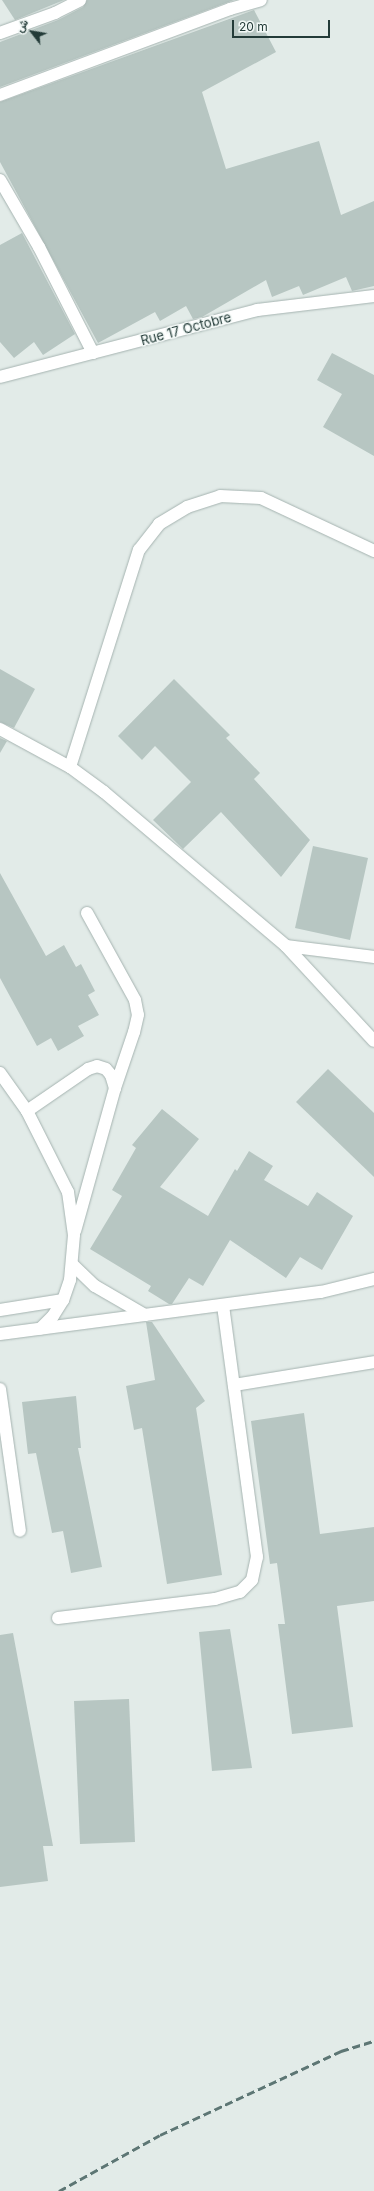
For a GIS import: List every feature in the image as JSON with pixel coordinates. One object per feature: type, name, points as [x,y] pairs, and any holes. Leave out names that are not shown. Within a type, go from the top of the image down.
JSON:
[{"type":"street","points":[[0,33],[55,13],[80,0]]},
{"type":"street","points":[[0,95],[230,9],[261,0]]},
{"type":"street","points":[[0,180],[39,247],[93,353]]},
{"type":"street","name":"Rue 17 Octobre","points":[[0,378],[257,310],[374,296]]},
{"type":"street","points":[[70,767],[139,550],[159,524],[187,507],[220,496],[261,498],[374,551]]},
{"type":"street","points":[[0,729],[70,767],[104,792],[286,946],[374,1041]]},
{"type":"street","points":[[74,1235],[115,1088],[134,1032],[138,1015],[134,1000],[88,913]]},
{"type":"street","points":[[286,946],[374,957]]},
{"type":"street","points":[[27,1112],[88,1069],[97,1066],[106,1069],[111,1075],[115,1088]]},
{"type":"street","points":[[0,1073],[27,1112],[68,1192],[74,1235],[73,1264],[63,1300],[53,1316],[40,1329]]},
{"type":"street","points":[[73,1264],[95,1286],[145,1315]]},
{"type":"street","points":[[0,1334],[321,1292],[374,1279]]},
{"type":"street","points":[[0,1310],[63,1300]]},
{"type":"street","points":[[58,1618],[215,1598],[240,1592],[252,1580],[257,1557],[223,1305]]},
{"type":"street","points":[[234,1384],[374,1362]]},
{"type":"street","points":[[0,1389],[20,1531]]},
{"type":"building","points":[[2,0],[64,0],[15,20]]},
{"type":"building","points":[[87,0],[234,0],[0,87],[0,42],[58,20],[83,7]]},
{"type":"building","points":[[254,10],[276,52],[202,92],[226,169],[319,141],[341,215],[374,201],[374,286],[352,291],[346,277],[303,295],[299,286],[272,297],[266,280],[202,317],[193,319],[186,306],[160,321],[155,312],[98,343],[0,162],[0,102]]},
{"type":"building","points":[[22,233],[75,334],[43,355],[34,342],[14,358],[0,342],[0,245]]},
{"type":"building","points":[[332,353],[374,375],[374,456],[323,427],[342,394],[317,380]]},
{"type":"building","points":[[0,669],[35,689],[14,728],[0,722]]},
{"type":"building","points":[[174,679],[230,735],[226,738],[260,773],[254,779],[310,840],[281,877],[221,812],[183,849],[153,820],[191,782],[155,746],[142,760],[118,736]]},
{"type":"building","points":[[0,738],[7,741],[0,753]]},
{"type":"building","points":[[313,846],[368,858],[350,940],[295,928]]},
{"type":"building","points":[[0,873],[46,956],[64,945],[76,967],[81,964],[95,991],[88,995],[99,1015],[78,1026],[84,1036],[58,1051],[51,1038],[37,1046],[0,978]]},
{"type":"building","points":[[328,1069],[374,1113],[374,1177],[296,1102]]},
{"type":"building","points":[[162,1109],[199,1139],[160,1187],[208,1216],[235,1169],[237,1171],[249,1151],[273,1166],[264,1180],[308,1206],[317,1192],[353,1216],[322,1270],[300,1257],[286,1278],[230,1240],[203,1286],[189,1278],[172,1304],[169,1304],[148,1291],[151,1286],[90,1249],[122,1196],[112,1190],[136,1148],[132,1145]]},
{"type":"building","points":[[146,1322],[152,1322],[205,1401],[196,1408],[222,1575],[167,1584],[142,1428],[134,1430],[126,1386],[155,1380]]},
{"type":"building","points":[[76,1396],[81,1448],[78,1448],[102,1567],[71,1573],[63,1531],[52,1533],[36,1453],[28,1454],[22,1402]]},
{"type":"building","points":[[304,1413],[320,1534],[374,1527],[374,1601],[337,1606],[353,1727],[292,1734],[278,1624],[285,1624],[277,1563],[270,1564],[251,1421]]},
{"type":"building","points":[[230,1629],[252,1768],[212,1771],[199,1632]]},
{"type":"building","points":[[13,1633],[53,1846],[43,1846],[48,1881],[0,1887],[0,1635]]},
{"type":"building","points":[[129,1699],[135,1842],[80,1844],[74,1701]]},
{"type":"railway","points":[[59,2191],[160,2135],[341,2051],[374,2041]]}]
